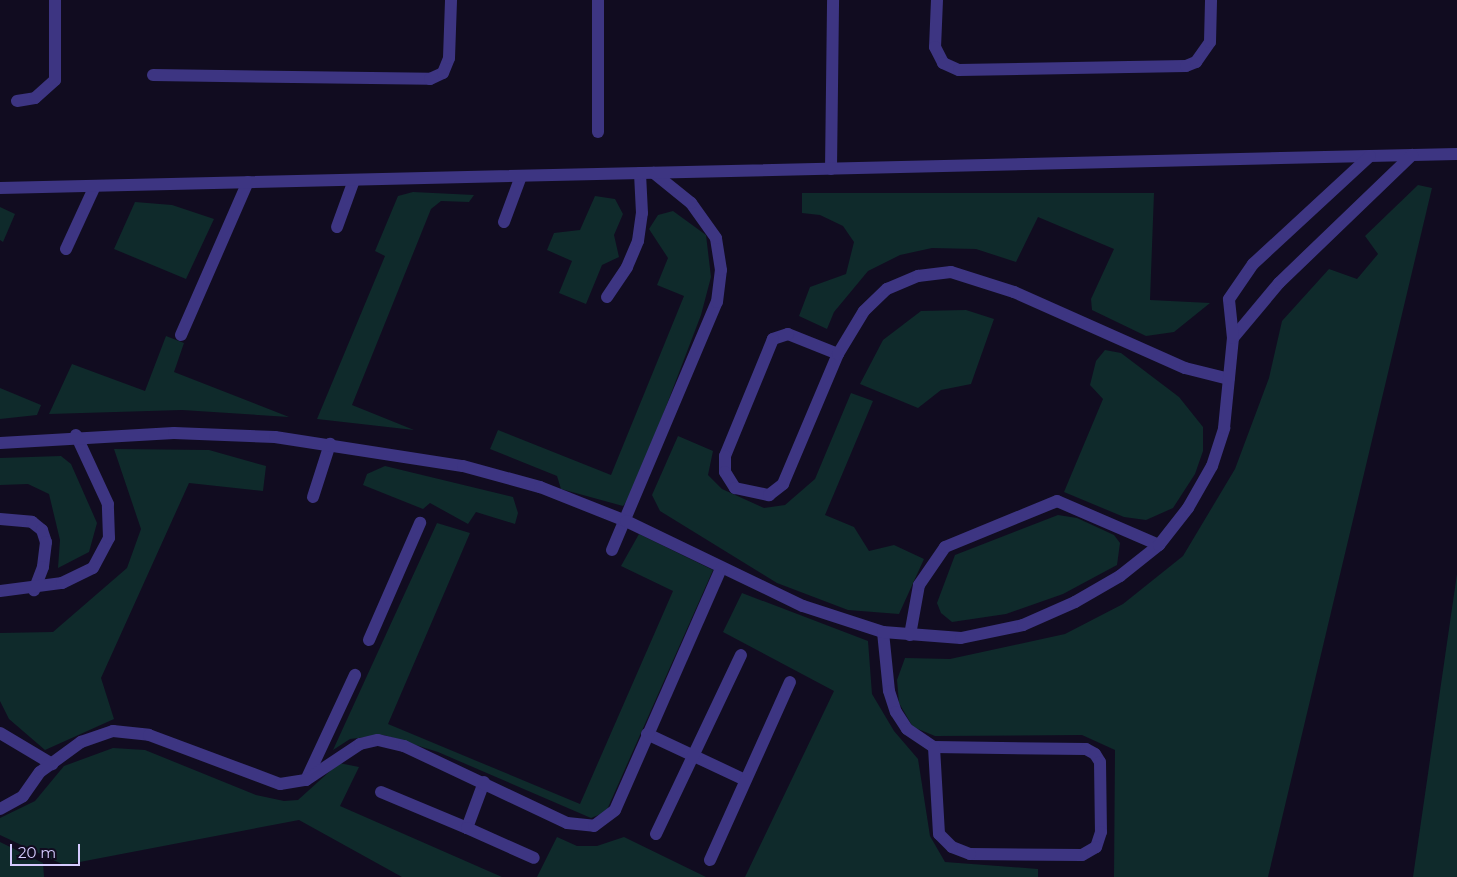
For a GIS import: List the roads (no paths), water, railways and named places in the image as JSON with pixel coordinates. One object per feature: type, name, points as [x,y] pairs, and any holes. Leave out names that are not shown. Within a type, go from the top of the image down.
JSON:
[{"type":"street","points":[[16,101],[35,98],[55,80],[55,0]]},
{"type":"street","points":[[153,75],[430,79],[444,74],[450,58],[451,0]]},
{"type":"street","points":[[598,0],[598,132]]},
{"type":"street","points":[[831,168],[833,0]]},
{"type":"street","points":[[937,0],[935,47],[943,63],[959,70],[1186,66],[1196,62],[1210,42],[1211,0]]},
{"type":"street","points":[[0,188],[1457,154]]},
{"type":"street","points":[[1233,338],[1279,283],[1412,155]]},
{"type":"street","points":[[0,443],[76,435],[174,432],[330,444],[462,466],[540,486],[626,521],[803,606],[883,632],[961,638],[1023,624],[1112,581],[1159,545],[1188,508],[1212,466],[1224,428],[1233,338],[1229,299],[1253,264],[1370,156]]},
{"type":"street","points":[[607,297],[627,267],[638,241],[642,213],[640,173]]},
{"type":"street","points":[[612,550],[626,521],[716,302],[721,270],[716,238],[691,203],[654,173]]},
{"type":"street","points":[[504,222],[522,176]]},
{"type":"street","points":[[337,227],[354,180]]},
{"type":"street","points":[[181,335],[248,182]]},
{"type":"street","points":[[66,249],[95,186]]},
{"type":"street","points":[[838,354],[788,334],[773,339],[725,456],[726,472],[736,488],[760,495],[783,484],[838,354],[864,311],[887,289],[918,276],[951,272],[1014,292],[1185,368],[1229,379]]},
{"type":"street","points":[[0,591],[34,590],[93,568],[109,538],[108,504],[76,435]]},
{"type":"street","points":[[314,497],[330,444]]},
{"type":"street","points":[[910,635],[919,585],[945,547],[1058,502],[1159,545]]},
{"type":"street","points":[[0,519],[32,522],[42,530],[46,542],[43,567],[34,590]]},
{"type":"street","points":[[369,640],[420,524]]},
{"type":"street","points":[[0,809],[23,796],[52,764],[81,742],[113,731],[149,735],[280,784],[306,780],[360,744],[378,740],[404,746],[484,782],[567,823],[594,826],[615,810],[721,568]]},
{"type":"street","points":[[883,632],[889,691],[896,712],[907,729],[934,747],[1086,749],[1095,754],[1100,762],[1101,832],[1096,847],[1082,855],[970,854],[952,847],[939,834],[934,747]]},
{"type":"street","points":[[656,834],[740,656]]},
{"type":"street","points":[[306,780],[354,675]]},
{"type":"street","points":[[710,860],[790,682]]},
{"type":"street","points":[[0,733],[52,764]]},
{"type":"street","points":[[647,734],[745,780]]},
{"type":"street","points":[[467,828],[484,782]]},
{"type":"street","points":[[381,792],[534,858]]}]
